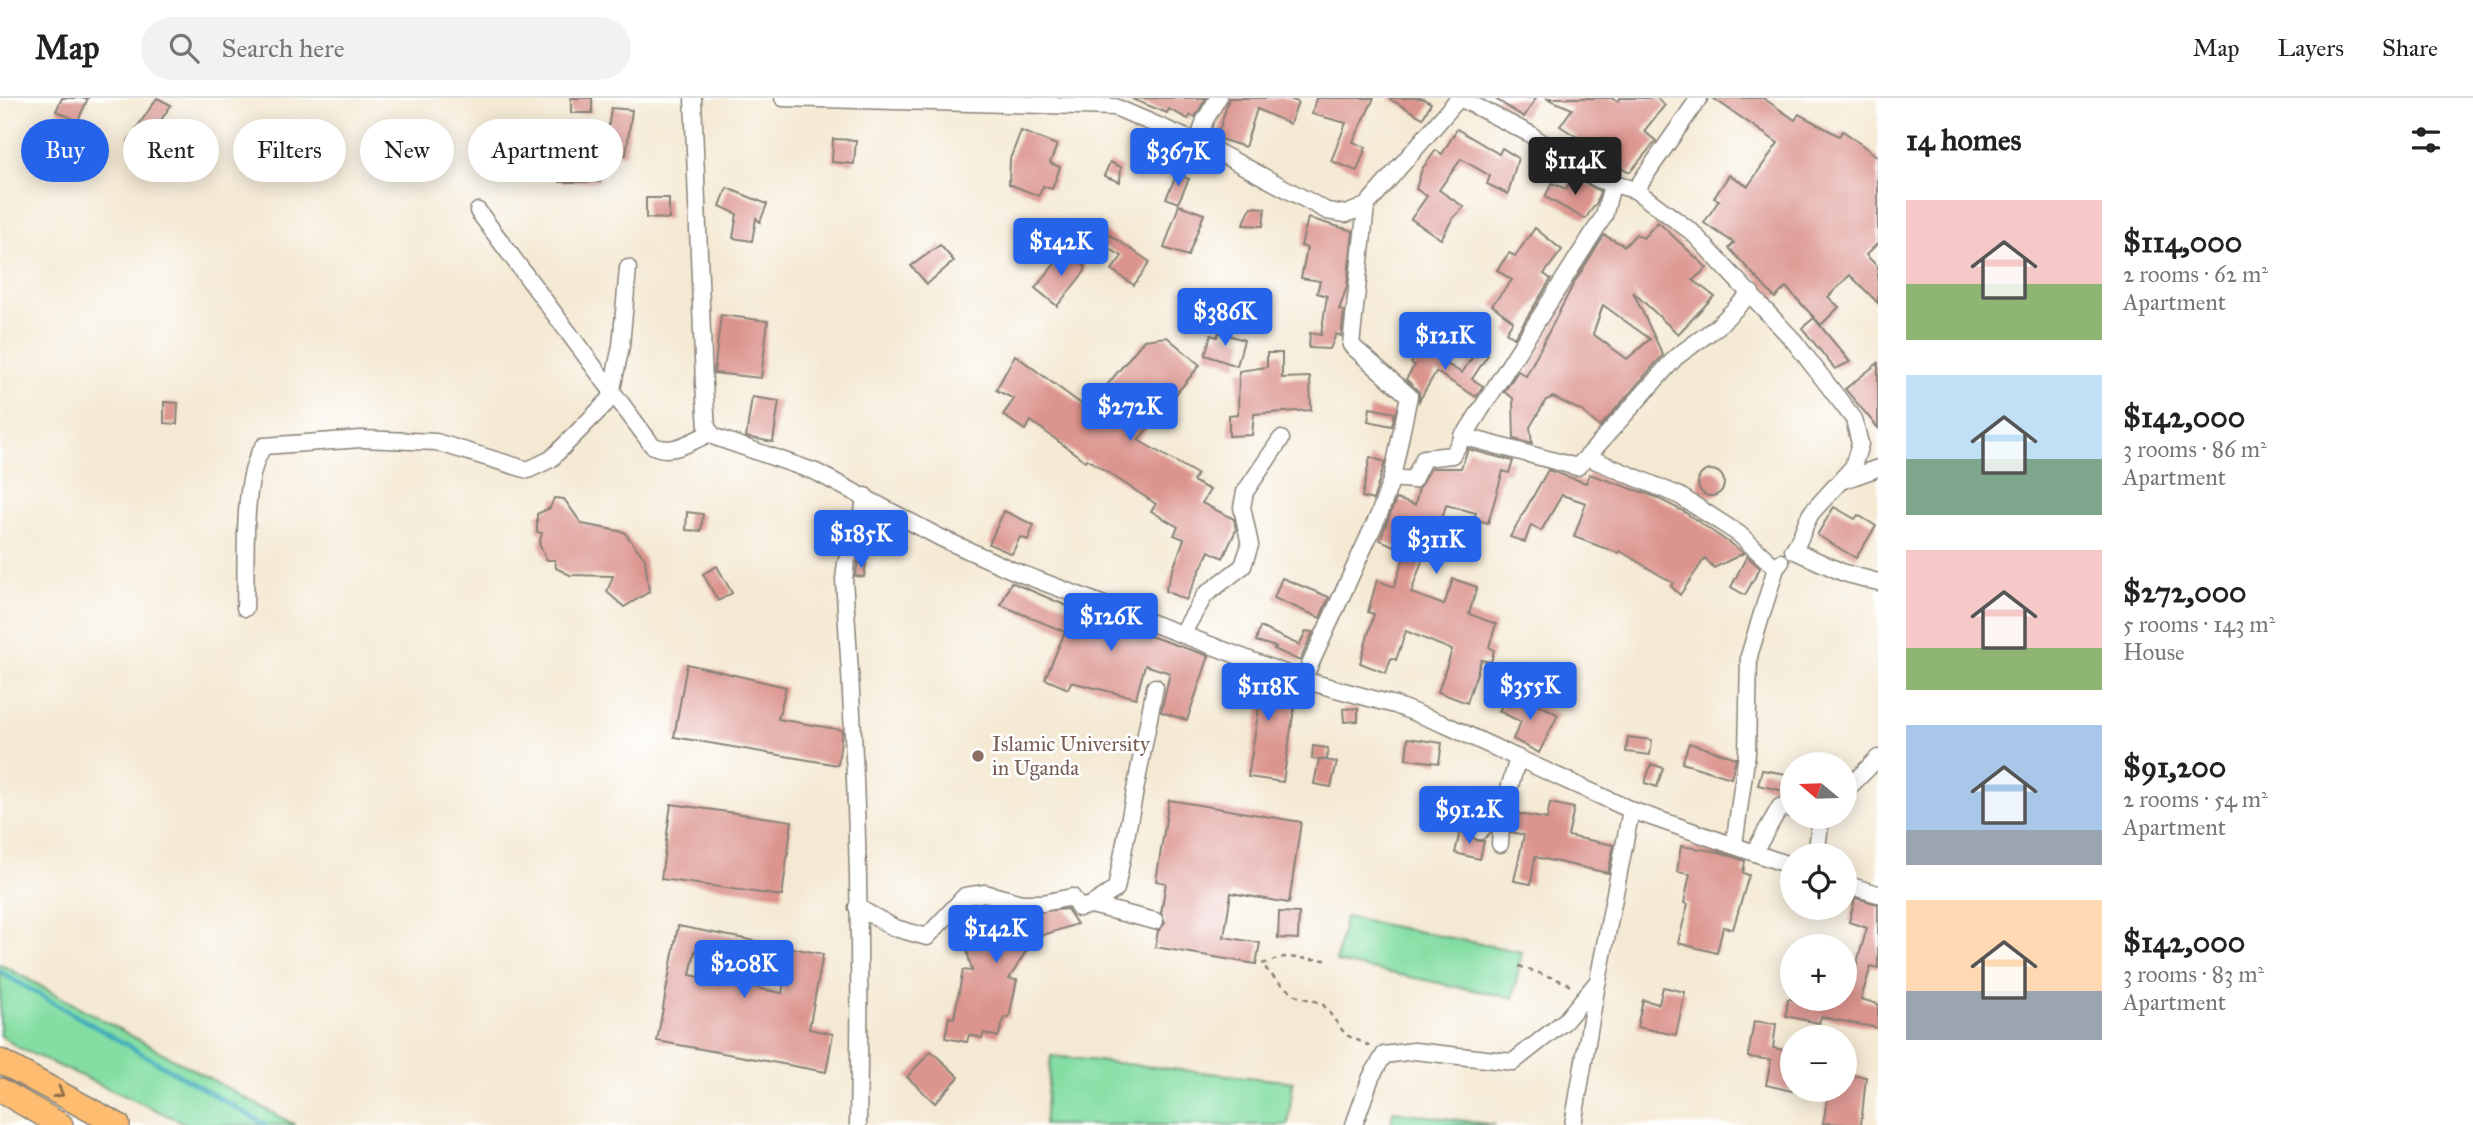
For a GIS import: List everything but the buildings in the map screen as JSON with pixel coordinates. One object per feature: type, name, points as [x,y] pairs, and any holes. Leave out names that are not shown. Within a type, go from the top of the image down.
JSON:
[{"type":"highway","points":[[0,1060],[118,1125]]},
{"type":"highway","points":[[0,1090],[61,1125]]},
{"type":"street","points":[[693,98],[700,318],[706,419],[710,433],[723,441],[816,471],[941,538],[1014,571],[1303,680],[1395,705],[1631,810],[1780,862]]},
{"type":"street","points":[[783,98],[1115,107],[1198,142],[1327,211],[1346,215],[1366,206],[1460,98],[1530,134],[1569,163],[1612,185],[1635,190],[1692,232],[1794,341],[1854,419],[1860,444],[1857,457],[1842,481],[1807,520],[1804,536],[1776,568],[1749,656],[1746,753],[1734,845]]},
{"type":"street","points":[[1198,142],[1205,120],[1218,98]]},
{"type":"street","points":[[1635,190],[1699,98]]},
{"type":"street","points":[[1392,478],[1413,480],[1424,458],[1452,456],[1462,436],[1604,216],[1612,185]]},
{"type":"street","points":[[1303,680],[1380,512],[1392,478],[1409,396],[1351,345],[1366,206]]},
{"type":"street","points":[[478,211],[642,436],[660,450],[680,447],[710,433]]},
{"type":"street","points":[[246,608],[249,483],[257,455],[264,446],[361,439],[436,442],[528,470],[551,459],[612,395],[621,346],[628,268]]},
{"type":"street","points":[[1462,436],[1577,467],[1676,357],[1717,327],[1751,293]]},
{"type":"street","points":[[1182,634],[1205,595],[1243,566],[1250,545],[1242,507],[1245,492],[1281,439]]},
{"type":"street","points":[[1587,457],[1679,496],[1739,534],[1776,568]]},
{"type":"street","points":[[1842,481],[1878,468]]},
{"type":"street","points":[[858,1125],[860,1035],[853,684],[844,579],[846,563],[862,522],[864,496]]},
{"type":"street","points":[[1793,550],[1844,573],[1878,582]]},
{"type":"street","points":[[1116,911],[1115,889],[1155,687]]},
{"type":"street","points":[[1500,844],[1502,813],[1518,758]]},
{"type":"street","points":[[1857,779],[1878,758]]},
{"type":"street","points":[[1754,852],[1780,807]]},
{"type":"street","points":[[1573,1125],[1631,810]]},
{"type":"street","points":[[1480,831],[1490,819],[1502,813]]},
{"type":"street","points":[[1857,888],[1878,894]]},
{"type":"street","points":[[857,907],[895,928],[927,937],[965,896],[985,893],[1021,903],[1072,897],[1079,908],[1091,905],[1115,889]]},
{"type":"street","points":[[1091,905],[1154,921]]},
{"type":"street","points":[[1354,1125],[1371,1077],[1384,1055],[1414,1051],[1513,1062],[1565,1021],[1598,981]]},
{"type":"path","points":[[1326,960],[1284,957],[1262,964],[1277,981],[1299,997],[1322,1003],[1346,1035],[1366,1042],[1384,1055]]},
{"type":"path","points":[[1519,966],[1567,983],[1582,1000]]},
{"type":"green space","points":[[1345,917],[1522,952],[1513,998],[1336,962]]},
{"type":"green space","points":[[0,964],[295,1125],[189,1125],[19,1048],[0,1035]]},
{"type":"green space","points":[[1051,1056],[1293,1082],[1288,1125],[1044,1125]]},
{"type":"green space","points":[[1393,1111],[1494,1125],[1391,1125]]},
{"type":"waterway","points":[[0,972],[266,1125]]},
{"type":"place","name":"Islamic University in Uganda","points":[[978,756]]}]
